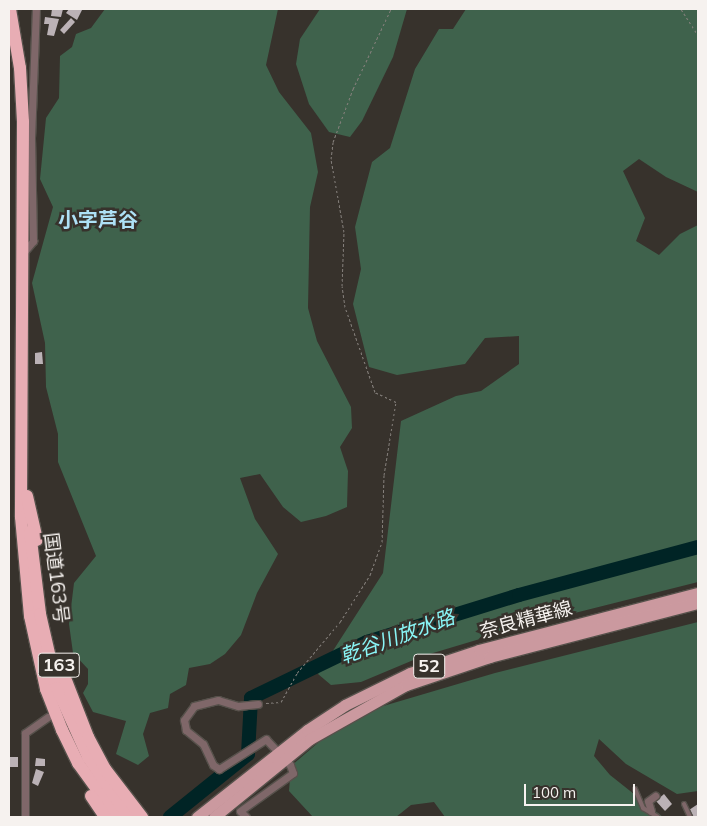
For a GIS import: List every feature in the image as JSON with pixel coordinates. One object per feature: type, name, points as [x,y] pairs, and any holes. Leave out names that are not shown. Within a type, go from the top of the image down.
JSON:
[{"type":"highway","name":"国道163号","points":[[10,9],[20,68],[23,122],[24,473],[21,517],[30,616],[46,689],[78,763],[117,817]]},
{"type":"highway","name":"国道163号","points":[[24,473],[40,614],[57,688],[109,807],[129,817]]},
{"type":"highway","name":"163","points":[[26,493],[53,642],[64,680],[105,768],[142,817]]},
{"type":"highway","points":[[21,517],[16,537],[17,579],[27,648],[48,718],[109,807]]},
{"type":"main road","name":"奈良精華線","points":[[197,817],[282,755],[345,705],[418,670],[538,634],[698,593]]},
{"type":"main road","name":"奈良精華線","points":[[214,817],[282,755],[338,721],[429,676],[489,657],[698,603]]},
{"type":"street","points":[[23,253],[33,241],[31,138],[36,9]]},
{"type":"street","points":[[246,817],[240,811],[293,773],[282,755],[266,740],[220,769],[213,765],[202,744],[183,725],[185,716],[194,706],[223,700],[238,706],[258,704]]},
{"type":"street","points":[[24,817],[25,732],[48,718]]},
{"type":"street","points":[[651,811],[648,802],[655,796]]},
{"type":"lane","points":[[635,789],[643,808],[651,811],[658,817]]},
{"type":"lane","points":[[684,804],[690,817]]},
{"type":"path","points":[[258,704],[280,702],[297,673],[340,622],[360,591],[370,575],[382,542],[384,475],[396,402],[375,392],[345,306],[342,286],[344,232],[331,160],[333,142],[353,89],[391,9]]},
{"type":"path","points":[[681,9],[698,35]]},
{"type":"path","points":[[698,104],[698,115]]},
{"type":"green space","points":[[105,9],[278,9],[266,65],[279,92],[311,133],[318,172],[310,207],[308,308],[317,341],[351,407],[352,428],[340,447],[348,471],[347,507],[326,516],[301,522],[283,507],[260,474],[240,478],[255,519],[278,554],[257,593],[241,635],[225,654],[210,664],[189,668],[186,685],[170,694],[168,708],[150,713],[143,734],[149,756],[138,765],[116,754],[126,721],[93,712],[83,693],[88,684],[88,669],[73,653],[69,624],[74,583],[96,556],[58,462],[58,434],[46,387],[45,343],[32,283],[53,207],[40,179],[46,118],[59,98],[60,56],[72,47],[76,34],[91,28]]},
{"type":"green space","points":[[320,9],[407,9],[393,57],[362,121],[350,137],[329,132],[309,104],[296,64],[300,39]]},
{"type":"green space","points":[[466,9],[698,9],[698,192],[666,177],[639,159],[623,171],[645,218],[636,241],[659,255],[680,234],[698,225],[698,582],[527,625],[423,656],[361,682],[331,685],[318,674],[383,573],[401,421],[456,396],[481,391],[519,364],[519,336],[485,338],[465,364],[397,375],[369,367],[353,304],[361,269],[355,227],[372,162],[390,148],[415,69],[439,29],[453,29]]},
{"type":"green space","points":[[698,622],[698,791],[677,794],[626,764],[599,739],[594,756],[610,775],[663,817],[445,817],[434,802],[411,805],[396,817],[313,817],[289,791],[291,766],[334,729],[363,712],[495,673]]},
{"type":"building","points":[[52,9],[63,9],[61,17],[51,16]]},
{"type":"building","points":[[69,9],[82,10],[77,20],[66,13]]},
{"type":"building","points":[[45,17],[59,19],[54,36],[47,35],[49,24],[44,24]]},
{"type":"building","points":[[71,18],[75,22],[64,34],[60,30]]},
{"type":"building","points":[[42,352],[43,364],[35,364],[35,353]]},
{"type":"building","points":[[9,757],[18,757],[18,767],[9,767]]},
{"type":"building","points":[[36,758],[45,759],[45,766],[35,766]]},
{"type":"building","points":[[36,769],[44,772],[38,786],[32,783]]},
{"type":"building","points":[[664,794],[672,804],[665,811],[656,801]]},
{"type":"building","points":[[698,804],[698,817],[694,817],[689,810]]},
{"type":"waterway","name":"乾谷川放水路","points":[[170,817],[248,754],[251,698],[367,642],[519,595],[698,547]]},
{"type":"district","name":"小字芦谷","points":[[98,219]]}]
